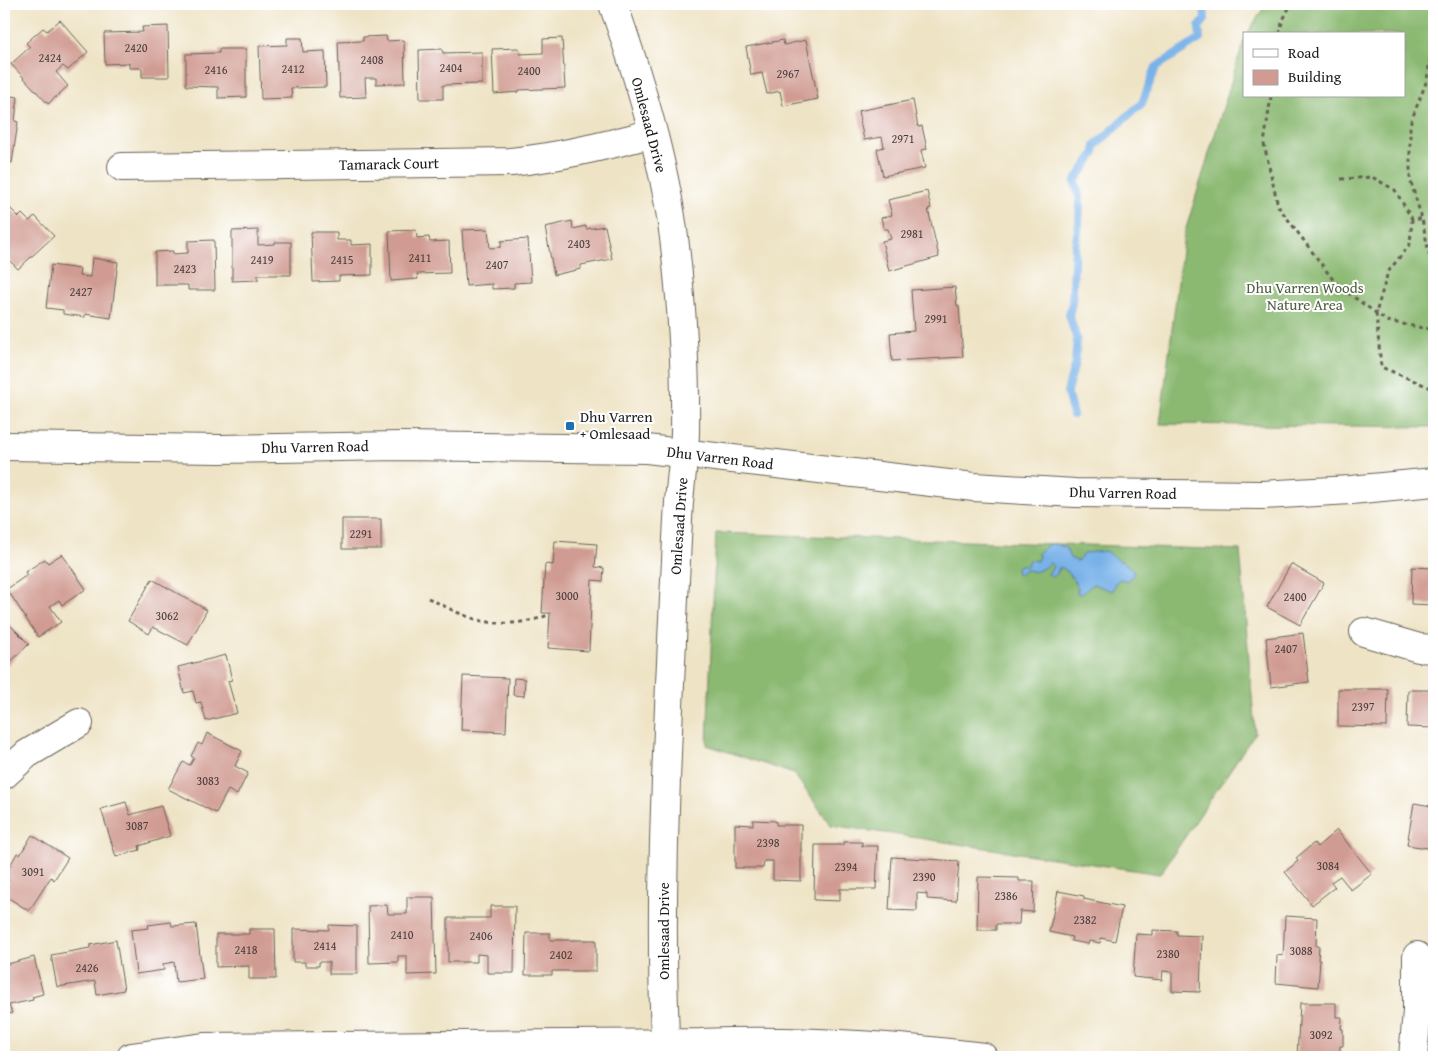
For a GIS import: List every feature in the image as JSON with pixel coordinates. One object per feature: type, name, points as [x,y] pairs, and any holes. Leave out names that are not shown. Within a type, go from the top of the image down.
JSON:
[{"type":"street","name":"Omlesaad Drive","points":[[613,4],[626,39],[653,133],[670,208],[682,334],[685,408],[684,454],[670,693],[664,848],[665,1050]]},
{"type":"street","name":"Tamarack Court","points":[[122,167],[511,162],[571,154],[653,133]]},
{"type":"street","name":"Dhu Varren Road","points":[[4,446],[220,449],[416,446],[647,449],[974,487],[1075,493],[1288,494],[1434,482]]},
{"type":"street","points":[[1364,632],[1419,648],[1434,649]]},
{"type":"street","points":[[4,775],[27,754],[80,723]]},
{"type":"street","points":[[1413,1057],[1417,1011],[1417,956]]},
{"type":"street","points":[[131,1057],[204,1047],[404,1051],[665,1050],[731,1041],[834,1043],[932,1055],[983,1057]]},
{"type":"path","points":[[1280,32],[1282,22],[1291,4]]},
{"type":"path","points":[[1434,43],[1432,45],[1427,80],[1410,124],[1410,179],[1422,219],[1434,278]]},
{"type":"path","points":[[1271,98],[1264,144],[1278,206],[1337,285],[1387,321],[1434,330]]},
{"type":"path","points":[[1340,179],[1372,177],[1395,190],[1412,219],[1410,244],[1388,272],[1376,313],[1381,367],[1434,389]]},
{"type":"path","points":[[1412,219],[1422,219]]},
{"type":"path","points":[[428,598],[483,621],[501,623],[528,622],[548,615]]},
{"type":"green space","name":"Dhu Varren Woods Nature Area","points":[[1266,4],[1434,4],[1434,427],[1160,424],[1184,235],[1243,43],[1243,98],[1406,98],[1406,32],[1248,32]]},
{"type":"green space","points":[[716,533],[1240,550],[1255,733],[1160,874],[831,825],[794,774],[707,745]]},
{"type":"water","points":[[1049,544],[1056,544],[1066,548],[1070,558],[1077,561],[1085,553],[1105,551],[1132,568],[1134,574],[1127,581],[1120,579],[1115,583],[1112,591],[1093,584],[1082,594],[1077,593],[1078,588],[1075,582],[1063,568],[1059,567],[1057,574],[1052,577],[1048,574],[1053,566],[1050,563],[1034,572],[1028,570],[1021,572],[1021,574],[1017,573],[1016,567],[1020,565],[1027,567],[1029,560],[1037,561],[1038,553]]},
{"type":"building","points":[[60,20],[88,52],[68,70],[63,66],[56,72],[68,86],[48,104],[11,64],[30,47],[26,43],[43,28],[47,31]]},
{"type":"building","points":[[168,26],[169,77],[142,77],[142,68],[129,68],[129,63],[105,64],[104,33],[143,32],[142,27]]},
{"type":"building","points":[[386,36],[387,41],[404,40],[405,83],[376,84],[376,78],[365,78],[366,97],[340,98],[338,42],[363,41],[363,37]]},
{"type":"building","points":[[287,38],[302,38],[303,52],[325,51],[326,87],[291,88],[292,98],[261,99],[259,46],[287,45]]},
{"type":"building","points":[[562,38],[565,88],[519,90],[519,92],[494,94],[492,49],[519,48],[520,54],[543,53],[543,39]]},
{"type":"building","points":[[783,40],[784,45],[806,40],[818,99],[783,106],[780,91],[767,94],[762,73],[751,75],[746,47]]},
{"type":"building","points":[[219,49],[246,49],[246,97],[218,98],[218,87],[186,86],[186,54],[219,53]]},
{"type":"building","points":[[442,49],[443,53],[482,52],[482,84],[443,85],[443,99],[420,99],[419,50]]},
{"type":"building","points":[[4,95],[18,97],[15,121],[18,122],[12,163],[4,162]]},
{"type":"building","points":[[913,100],[918,127],[922,126],[927,149],[921,150],[925,168],[883,176],[877,149],[884,147],[882,137],[864,140],[858,111]]},
{"type":"building","points":[[927,191],[931,208],[928,209],[939,257],[889,271],[882,241],[891,239],[888,229],[884,229],[881,218],[892,215],[888,200]]},
{"type":"building","points":[[4,202],[19,217],[22,214],[29,221],[35,216],[54,236],[18,269],[4,255]]},
{"type":"building","points":[[572,221],[573,229],[586,226],[586,229],[605,226],[612,259],[581,265],[581,269],[554,275],[545,227]]},
{"type":"building","points":[[488,229],[490,248],[501,247],[501,241],[528,239],[531,282],[514,283],[514,288],[492,289],[492,284],[466,286],[462,230]]},
{"type":"building","points":[[258,230],[258,245],[291,242],[291,275],[258,275],[258,280],[232,281],[232,231]]},
{"type":"building","points":[[416,230],[417,238],[429,237],[430,242],[449,241],[450,273],[417,274],[418,279],[391,281],[389,231]]},
{"type":"building","points":[[311,232],[337,232],[337,240],[351,240],[351,245],[372,244],[372,275],[339,276],[339,281],[313,282]]},
{"type":"building","points":[[214,240],[215,290],[188,290],[188,285],[155,285],[155,252],[173,251],[173,254],[188,253],[188,241]]},
{"type":"building","points":[[92,258],[118,262],[111,318],[85,314],[85,317],[63,314],[63,310],[46,308],[51,265],[80,269],[79,276],[90,277]]},
{"type":"building","points":[[955,287],[957,306],[959,306],[963,357],[892,361],[890,333],[914,331],[911,290]]},
{"type":"building","points":[[342,519],[381,519],[381,549],[342,549]]},
{"type":"building","points":[[555,541],[597,544],[595,567],[604,568],[603,581],[592,580],[589,651],[548,648],[550,613],[542,613],[545,564],[553,565]]},
{"type":"building","points":[[62,554],[86,589],[62,605],[59,600],[50,606],[61,622],[38,637],[7,589],[27,575],[25,572],[45,559],[48,563]]},
{"type":"building","points":[[1291,564],[1324,583],[1300,625],[1267,607]]},
{"type":"building","points":[[1412,567],[1434,568],[1434,605],[1411,604]]},
{"type":"building","points":[[152,579],[207,610],[188,645],[153,627],[149,634],[128,621]]},
{"type":"building","points":[[4,619],[29,644],[4,668]]},
{"type":"building","points":[[1303,633],[1309,682],[1271,687],[1266,638]]},
{"type":"building","points":[[226,655],[232,680],[228,681],[237,713],[206,721],[201,702],[196,703],[193,691],[184,693],[178,667]]},
{"type":"building","points":[[463,676],[508,678],[506,732],[461,730]]},
{"type":"building","points":[[514,678],[525,679],[524,696],[513,695]]},
{"type":"building","points":[[1338,689],[1388,689],[1387,727],[1338,726]]},
{"type":"building","points":[[1408,690],[1434,690],[1434,728],[1407,727]]},
{"type":"building","points":[[207,733],[242,751],[235,766],[248,773],[237,795],[228,790],[216,813],[168,789],[183,762],[190,765],[194,758],[191,756],[198,743],[202,745]]},
{"type":"building","points":[[1432,801],[1434,801],[1434,849],[1407,845],[1414,803],[1431,806]]},
{"type":"building","points":[[126,802],[130,815],[161,806],[170,836],[139,846],[140,850],[116,857],[101,809]]},
{"type":"building","points":[[753,820],[776,821],[776,825],[801,825],[801,881],[773,880],[773,861],[764,861],[763,868],[735,868],[735,824],[753,825]]},
{"type":"building","points":[[1337,830],[1372,874],[1351,890],[1340,876],[1331,882],[1335,887],[1312,905],[1285,872],[1298,861],[1296,858],[1314,843],[1317,847]]},
{"type":"building","points":[[32,835],[68,858],[54,880],[51,877],[29,911],[4,895],[4,887],[9,880],[4,877],[17,853],[20,855]]},
{"type":"building","points":[[843,842],[862,842],[862,846],[878,846],[876,889],[840,889],[840,901],[814,900],[815,845],[843,845]]},
{"type":"building","points":[[892,857],[959,861],[956,901],[927,899],[927,894],[917,893],[917,911],[889,910]]},
{"type":"building","points":[[978,877],[1019,878],[1019,881],[1034,881],[1033,912],[1020,911],[1019,924],[996,924],[996,930],[977,930]]},
{"type":"building","points":[[1058,891],[1122,907],[1115,941],[1101,938],[1100,943],[1089,941],[1088,944],[1071,941],[1072,937],[1049,932]]},
{"type":"building","points":[[407,897],[434,897],[436,974],[407,975],[407,956],[398,956],[398,962],[369,963],[368,906],[387,905],[388,914],[407,914]]},
{"type":"building","points":[[490,906],[515,906],[514,973],[487,973],[487,955],[477,954],[477,962],[448,962],[448,918],[490,918]]},
{"type":"building","points":[[1285,916],[1317,918],[1316,946],[1319,946],[1318,960],[1320,960],[1318,987],[1276,983],[1277,955],[1283,956]]},
{"type":"building","points":[[171,922],[172,926],[196,924],[203,979],[176,982],[174,962],[163,964],[164,970],[136,974],[131,930],[149,928],[148,925]]},
{"type":"building","points":[[329,925],[357,926],[357,974],[329,974],[329,962],[319,962],[319,966],[305,966],[305,962],[293,962],[293,929],[329,930]]},
{"type":"building","points":[[249,929],[275,929],[276,979],[249,979],[249,966],[216,967],[216,934],[249,934]]},
{"type":"building","points":[[1153,930],[1177,931],[1177,935],[1202,936],[1200,992],[1172,991],[1172,972],[1163,971],[1162,980],[1133,977],[1136,934],[1153,935]]},
{"type":"building","points":[[526,933],[550,933],[550,940],[596,940],[596,971],[552,971],[552,975],[525,975]]},
{"type":"building","points":[[116,940],[124,990],[97,995],[95,981],[57,987],[51,955],[90,948],[90,945]]},
{"type":"building","points":[[34,957],[43,994],[32,997],[33,1000],[9,1005],[12,1013],[4,1015],[4,965]]},
{"type":"building","points":[[1300,1003],[1336,1003],[1336,1017],[1342,1017],[1341,1029],[1343,1029],[1343,1046],[1340,1046],[1340,1057],[1297,1057]]},
{"type":"waterway","points":[[1073,415],[1067,392],[1075,363],[1077,340],[1069,315],[1072,303],[1075,247],[1079,224],[1080,201],[1075,181],[1095,153],[1095,146],[1142,103],[1156,67],[1200,39],[1199,27],[1205,20],[1204,4]]},
{"type":"place","name":"Dhu Varren + Omlesaad","points":[[570,426]]}]
